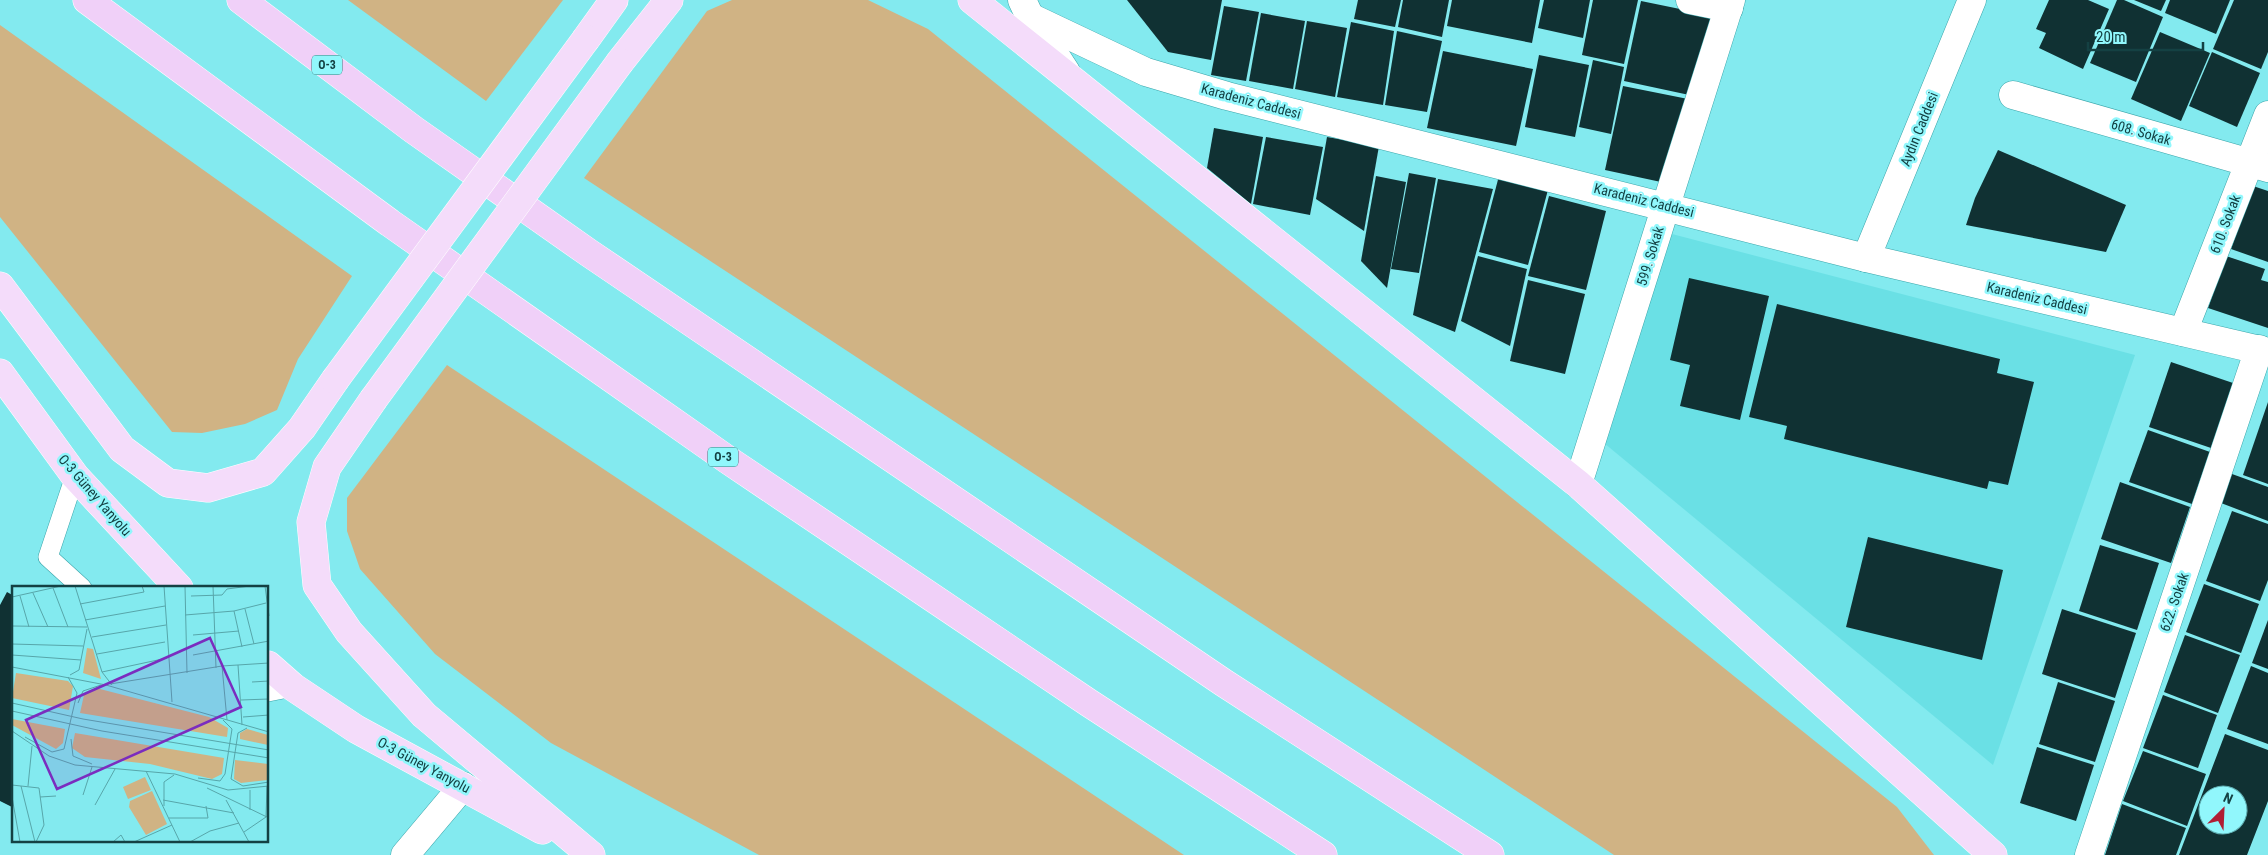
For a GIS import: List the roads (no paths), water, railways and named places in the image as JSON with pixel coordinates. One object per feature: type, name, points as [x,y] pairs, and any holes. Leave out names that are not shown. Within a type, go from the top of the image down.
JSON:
[{"type":"highway","points":[[66,0],[137,38]]},
{"type":"highway","name":"O-3","points":[[87,0],[390,222],[728,460],[1089,703],[1323,855]]},
{"type":"highway","name":"O-3","points":[[241,0],[414,130],[589,253],[1224,683],[1490,855]]},
{"type":"main road","points":[[0,286],[122,449],[168,483],[208,488],[264,472],[302,428],[335,380],[614,0]]},
{"type":"main road","points":[[591,855],[424,715],[349,632],[317,585],[311,522],[326,467],[620,62],[669,0]]},
{"type":"main road","points":[[972,2],[1578,484],[1993,855]]},
{"type":"main road","name":"O-3 Güney Yanyolu","points":[[0,373],[75,476],[178,586]]},
{"type":"main road","name":"O-3 Güney Yanyolu","points":[[269,668],[280,690],[463,786],[587,855]]},
{"type":"main road","points":[[1951,818],[1980,855]]},
{"type":"street","points":[[1690,0],[1730,4]]},
{"type":"street","name":"Aydın Caddesi","points":[[1866,258],[1972,0]]},
{"type":"street","name":"599. Sokak","points":[[1578,484],[1730,4]]},
{"type":"street","points":[[1026,9],[1072,80]]},
{"type":"street","name":"Karadeniz Caddesi","points":[[1026,9],[1146,72],[1227,96],[1665,205],[1866,258],[2264,350]]},
{"type":"street","name":"608. Sokak","points":[[2014,95],[2258,165]]},
{"type":"street","name":"610. Sokak","points":[[2183,332],[2258,165],[2268,115]]},
{"type":"street","name":"622. Sokak","points":[[2089,855],[2264,350]]},
{"type":"street","points":[[405,855],[463,786]]},
{"type":"lane","points":[[75,476],[48,557],[80,586]]}]
